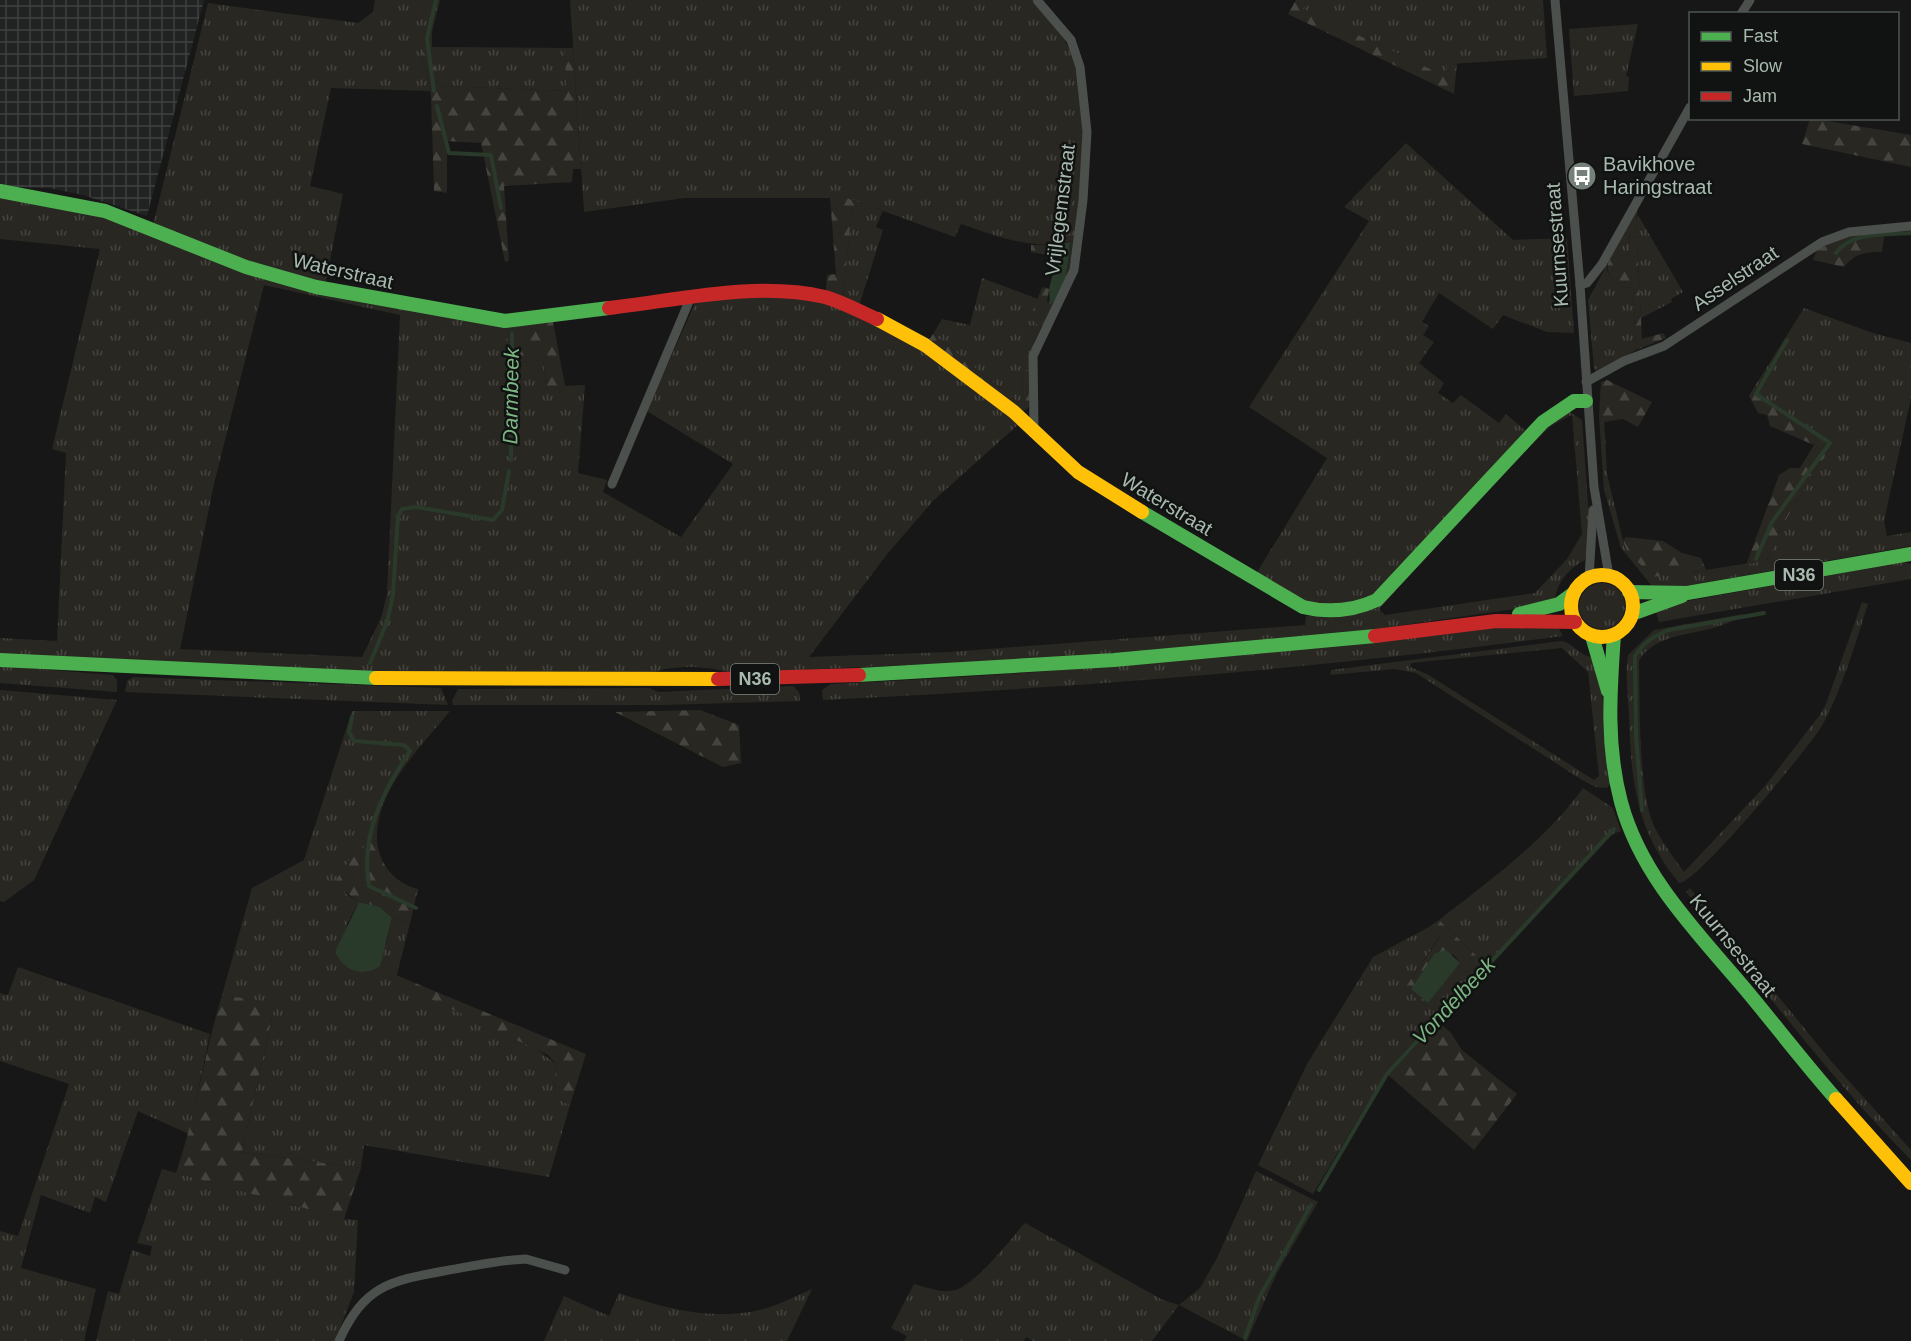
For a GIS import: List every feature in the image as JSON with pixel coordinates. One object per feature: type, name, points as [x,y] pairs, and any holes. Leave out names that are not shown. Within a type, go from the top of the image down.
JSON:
[{"type":"street","name":"Vrijlegemstraat","points":[[1034,429],[1033,356],[1074,270],[1083,200],[1088,132],[1086,96],[1071,40],[1037,0]]},
{"type":"street","name":"Kuurnsestraat","points":[[1555,0],[1580,285],[1594,487],[1610,576]]},
{"type":"street","points":[[1580,285],[1587,283],[1602,264],[1689,108]]},
{"type":"street","name":"Waterstraat","points":[[0,191],[58,200],[105,211],[246,267],[316,287],[493,319],[520,320],[744,292],[791,291],[828,298],[883,322],[925,345],[1034,429],[1078,472],[1130,506],[1303,607],[1317,611],[1364,606],[1377,600],[1543,422],[1574,401],[1587,401]]},
{"type":"street","name":"Asselstraat","points":[[1586,382],[1624,361],[1664,346],[1822,242],[1849,232],[1911,226]]},
{"type":"street","points":[[612,484],[690,299]]},
{"type":"street","name":"Kuurnsestraat","points":[[1589,578],[1594,487]]},
{"type":"street","name":"N36","points":[[1614,635],[1622,630],[1632,614],[1688,593],[1911,554]]},
{"type":"street","points":[[1589,578],[1610,576],[1621,582],[1629,592],[1632,614]]},
{"type":"street","name":"N36","points":[[1508,619],[1559,604],[1589,578]]},
{"type":"street","name":"N36","points":[[1629,592],[1688,593]]},
{"type":"street","points":[[1574,593],[1571,603],[1575,622],[1582,631],[1604,638],[1614,635]]},
{"type":"street","name":"N36","points":[[0,660],[346,679],[608,681],[766,679],[931,672],[1149,657],[1367,636],[1508,619],[1575,622]]},
{"type":"street","name":"Kuurnsestraat","points":[[1608,691],[1614,635]]},
{"type":"street","name":"Kuurnsestraat","points":[[1592,636],[1608,691],[1615,769],[1621,802],[1643,861],[1672,901],[1809,1069],[1865,1136],[1911,1183]]},
{"type":"street","points":[[339,1341],[348,1322],[366,1300],[391,1282],[513,1260],[535,1261],[565,1270]]},
{"type":"shaded area","points":[[0,0],[204,0],[147,216],[83,195],[49,188],[0,187]]},
{"type":"shaded area","points":[[1070,242],[1063,284],[1056,299],[1050,305],[1049,289],[1060,244]]},
{"type":"shaded area","points":[[359,902],[380,907],[392,918],[380,966],[366,972],[349,968],[335,952]]},
{"type":"shaded area","points":[[1446,950],[1460,963],[1428,1003],[1411,989],[1435,953]]},
{"type":"green space","points":[[375,0],[440,0],[432,32],[432,47],[565,48],[567,91],[438,86],[431,51],[422,52],[430,91],[331,88],[310,186],[343,194],[325,285],[282,274],[153,225],[208,3],[358,23],[373,12]]},
{"type":"green space","points":[[570,0],[1031,0],[1053,23],[1064,39],[1079,85],[1084,137],[1076,240],[1045,244],[1031,243],[1004,238],[961,224],[955,237],[847,198],[684,198],[584,212]]},
{"type":"green space","points":[[1296,0],[1306,0],[1303,9],[1447,77],[1447,64],[1457,63],[1454,94],[1288,14]]},
{"type":"green space","points":[[1306,0],[1543,0],[1547,58],[1448,64],[1447,77],[1303,9]]},
{"type":"green space","points":[[1638,24],[1626,76],[1629,77],[1628,91],[1574,96],[1569,29]]},
{"type":"green space","points":[[565,48],[573,48],[581,169],[573,169],[572,182],[504,186],[509,261],[505,262],[481,143],[447,141],[447,193],[434,191],[431,96],[422,52],[432,51],[438,86],[566,91]]},
{"type":"green space","points":[[1810,120],[1827,120],[1911,135],[1911,167],[1802,144]]},
{"type":"green space","points":[[1406,143],[1513,240],[1567,238],[1574,333],[1547,332],[1503,315],[1493,329],[1439,293],[1422,322],[1429,326],[1423,335],[1434,342],[1419,363],[1444,383],[1438,393],[1453,403],[1461,395],[1499,423],[1506,414],[1527,432],[1374,597],[1338,604],[1312,602],[1287,592],[1256,574],[1327,458],[1249,407],[1369,221],[1344,207]]},
{"type":"green space","points":[[0,197],[44,202],[109,216],[257,273],[506,325],[507,455],[516,457],[521,362],[543,360],[546,385],[559,393],[565,386],[585,385],[578,473],[607,480],[603,492],[681,537],[733,464],[647,411],[695,303],[753,294],[827,301],[911,343],[1020,423],[933,501],[888,553],[809,657],[950,652],[1305,625],[1306,616],[1350,614],[1377,608],[1548,422],[1568,411],[1582,420],[1590,530],[1585,560],[1565,576],[1558,587],[1555,600],[1542,605],[1376,629],[1049,659],[730,673],[679,667],[651,674],[376,672],[179,665],[0,654],[0,638],[57,641],[66,453],[52,449],[100,249],[0,239]],"holes":[[[264,285],[400,315],[387,594],[381,618],[362,657],[180,649],[214,484]],[[1572,415],[1582,534],[1567,559],[1535,593],[1385,615],[1379,609],[1516,459],[1552,425]]]},
{"type":"green space","points":[[830,198],[847,198],[883,211],[881,215],[852,207],[843,298],[826,290],[827,275],[836,274]]},
{"type":"green space","points":[[852,206],[881,215],[876,227],[883,230],[859,306],[843,298]]},
{"type":"green space","points":[[1638,208],[1636,222],[1642,339],[1663,333],[1666,338],[1636,350],[1633,288],[1618,286],[1610,276],[1608,266],[1610,258],[1630,254],[1629,224]]},
{"type":"green space","points":[[1638,215],[1683,292],[1671,299],[1672,302],[1641,318],[1636,222]]},
{"type":"green space","points":[[1629,224],[1630,254],[1610,258]]},
{"type":"green space","points":[[1885,230],[1882,252],[1861,254],[1844,267],[1813,260],[1817,249],[1849,236]]},
{"type":"green space","points":[[1076,240],[1072,270],[1041,328],[1030,318],[1042,287],[1049,289],[1047,303],[1063,283],[1070,242]]},
{"type":"green space","points":[[1060,244],[1057,257],[1031,252],[1031,245]]},
{"type":"green space","points":[[1607,265],[1607,271],[1618,286],[1633,288],[1636,350],[1597,372],[1594,368],[1588,300]]},
{"type":"green space","points":[[982,278],[1038,299],[1031,318],[1041,328],[1034,342],[1030,370],[1023,371],[1022,399],[1018,402],[933,334],[942,319],[970,325]]},
{"type":"green space","points":[[1804,308],[1873,333],[1911,343],[1911,398],[1884,521],[1887,536],[1911,532],[1911,546],[1679,587],[1652,586],[1621,548],[1604,490],[1599,416],[1604,417],[1607,474],[1625,549],[1694,572],[1767,560],[1782,526],[1833,443],[1760,396],[1755,386]]},
{"type":"green space","points":[[553,322],[565,386],[559,393],[551,392],[546,385],[543,360],[521,362],[516,457],[507,455],[506,325]]},
{"type":"green space","points":[[933,334],[1018,402],[1022,399],[1023,370],[1030,370],[1029,407],[1024,411],[1019,410],[928,341]]},
{"type":"green space","points":[[1607,380],[1652,402],[1638,427],[1623,419],[1604,422],[1604,417],[1599,416],[1601,382]]},
{"type":"green space","points":[[1755,386],[1760,396],[1833,443],[1782,526],[1767,560],[1746,565],[1779,475],[1790,468],[1800,468],[1814,445],[1770,426],[1767,415],[1758,413],[1749,396]]},
{"type":"green space","points":[[1626,537],[1663,541],[1682,553],[1701,558],[1706,570],[1652,577],[1626,549],[1623,541]]},
{"type":"green space","points":[[1903,562],[1911,564],[1911,579],[1659,622],[1655,609],[1682,602]]},
{"type":"green space","points":[[1602,583],[1611,584],[1618,590],[1624,597],[1624,615],[1618,622],[1611,628],[1602,629],[1593,628],[1586,622],[1580,615],[1579,606],[1580,597],[1586,590],[1593,584]]},
{"type":"green space","points":[[1862,602],[1868,604],[1843,680],[1823,724],[1776,785],[1728,839],[1707,862],[1689,878],[1679,883],[1653,844],[1634,783],[1627,678],[1628,655],[1654,630],[1743,614],[1717,627],[1659,642],[1639,661],[1642,769],[1649,811],[1657,832],[1684,872],[1765,786],[1819,716],[1826,704]]},
{"type":"green space","points":[[1529,623],[1530,627],[1558,627],[1563,636],[1471,648],[1194,676],[1009,690],[823,700],[822,690],[831,684],[1181,661],[1355,644]]},
{"type":"green space","points":[[1562,641],[1585,655],[1593,657],[1598,683],[1601,683],[1611,782],[1607,788],[1596,787],[1582,780],[1416,673],[1395,669],[1330,675],[1331,670]],"holes":[[[1562,648],[1588,672],[1599,776],[1594,780],[1427,674],[1410,667],[1411,663]]]},
{"type":"green space","points":[[0,666],[113,675],[117,680],[117,692],[0,683]]},
{"type":"green space","points":[[133,677],[441,688],[448,705],[125,692],[127,681]]},
{"type":"green space","points":[[793,686],[799,692],[800,701],[665,705],[453,705],[452,701],[458,689],[649,688],[659,692]]},
{"type":"green space","points":[[0,690],[117,700],[34,880],[4,902],[0,901]]},
{"type":"green space","points":[[700,710],[739,725],[741,763],[723,767],[615,712]]},
{"type":"green space","points":[[352,711],[450,711],[414,754],[392,787],[383,804],[378,822],[377,840],[354,853],[345,893],[359,902],[346,926],[386,945],[392,918],[410,923],[395,982],[534,1047],[556,1064],[554,1097],[570,1105],[549,1177],[364,1145],[361,1168],[242,1152],[275,1004],[222,995],[252,888],[304,860]]},
{"type":"green space","points":[[1583,788],[1613,808],[1621,831],[1613,834],[1388,1075],[1364,1109],[1313,1194],[1258,1165],[1307,1064],[1373,957],[1429,927],[1440,936],[1405,988],[1425,1006],[1463,959],[1483,962],[1439,920],[1534,843],[1552,826]]},
{"type":"green space","points":[[377,840],[381,857],[389,871],[402,882],[418,889],[410,923],[392,918],[380,907],[359,902],[334,883],[354,853]]},
{"type":"green space","points":[[1690,888],[1831,1061],[1911,1150],[1911,1160],[1795,1029],[1686,892]]},
{"type":"green space","points":[[1439,920],[1483,962],[1473,970],[1464,960],[1460,963],[1453,954],[1411,989],[1428,1003],[1425,1006],[1405,988],[1440,937],[1429,927]]},
{"type":"green space","points":[[18,967],[210,1034],[189,1134],[138,1111],[106,1202],[95,1197],[90,1213],[41,1195],[21,1268],[96,1289],[84,1341],[0,1341],[0,1231],[18,1236],[69,1084],[0,1061],[0,993],[8,995]]},
{"type":"green space","points":[[396,975],[586,1054],[570,1105],[554,1097],[556,1064],[548,1055],[395,982]]},
{"type":"green space","points":[[222,995],[275,1003],[242,1152],[361,1168],[344,1219],[176,1173]]},
{"type":"green space","points":[[1439,1022],[1451,1033],[1462,1050],[1517,1094],[1474,1150],[1388,1075]]},
{"type":"green space","points":[[162,1169],[344,1219],[358,1220],[354,1292],[335,1341],[96,1341],[108,1291],[119,1294],[132,1250],[150,1256],[152,1246],[137,1243]]},
{"type":"green space","points":[[1256,1171],[1318,1202],[1277,1273],[1247,1341],[1179,1305],[1200,1288],[1217,1258]]},
{"type":"green space","points":[[1025,1223],[1161,1299],[1179,1305],[1152,1341],[1033,1341],[1026,1337],[1024,1341],[904,1341],[907,1336],[891,1328],[914,1284],[941,1291],[959,1288],[980,1274]]},
{"type":"green space","points":[[812,1289],[787,1341],[544,1341],[564,1296],[609,1316],[619,1293],[669,1308],[720,1314],[755,1311],[784,1302]]},
{"type":"waterway","name":"Darmbeek","points":[[434,91],[427,38],[436,0]]},
{"type":"waterway","name":"Darmbeek","points":[[437,106],[449,153],[491,155],[501,208]]},
{"type":"waterway","name":"Vondelbeek","points":[[1836,253],[1851,241],[1870,235],[1911,233]]},
{"type":"waterway","name":"Darmbeek","points":[[511,460],[512,333]]},
{"type":"waterway","name":"Vondelbeek","points":[[1756,559],[1772,522],[1830,443],[1756,394],[1787,340]]},
{"type":"waterway","name":"Darmbeek","points":[[370,663],[387,622],[393,595],[398,516],[402,509],[416,507],[493,520],[502,510],[509,471]]},
{"type":"waterway","name":"Vondelbeek","points":[[1642,810],[1636,737],[1635,656],[1650,640],[1669,630],[1764,613]]},
{"type":"waterway","name":"Darmbeek","points":[[352,717],[349,732],[354,741],[404,745],[410,751],[391,782],[376,815],[368,849],[367,867],[369,886],[416,908]]},
{"type":"waterway","name":"Vondelbeek","points":[[1319,1190],[1387,1074],[1614,829]]},
{"type":"waterway","name":"Vondelbeek","points":[[1245,1338],[1259,1298],[1311,1205]]},
{"type":"traffic: fast","points":[[0,191],[105,211],[246,267],[316,287],[505,321],[609,308]]},
{"type":"traffic: fast","points":[[1142,512],[1303,607],[1322,610],[1359,607],[1377,600],[1543,422],[1574,401],[1586,401]]},
{"type":"traffic: fast","points":[[1629,592],[1687,593],[1911,554]]},
{"type":"traffic: fast","points":[[1519,614],[1559,604],[1574,593]]},
{"type":"traffic: fast","points":[[1632,614],[1682,596]]},
{"type":"traffic: fast","points":[[1614,635],[1611,698],[1613,760],[1621,802],[1642,855],[1673,903],[1836,1099]]},
{"type":"traffic: fast","points":[[859,675],[1114,660],[1375,636]]},
{"type":"traffic: fast","points":[[1592,636],[1608,691]]},
{"type":"traffic: fast","points":[[0,660],[376,678]]},
{"type":"traffic: slow","points":[[877,319],[925,345],[1014,412],[1078,472],[1142,512]]},
{"type":"traffic: slow","points":[[1602,575],[1619,580],[1624,584],[1628,589],[1633,606],[1628,623],[1624,628],[1619,632],[1602,637],[1585,632],[1580,628],[1576,623],[1571,606],[1576,589],[1580,584],[1585,580],[1602,575]]},
{"type":"traffic: slow","points":[[376,678],[718,679]]},
{"type":"traffic: slow","points":[[1836,1099],[1911,1183]]},
{"type":"traffic: jam","points":[[609,308],[745,291],[772,291],[825,297],[877,319]]},
{"type":"traffic: jam","points":[[1375,636],[1496,621],[1575,622]]},
{"type":"traffic: jam","points":[[718,679],[859,675]]},
{"type":"place","name":"Bavikhove Haringstraat","points":[[1582,176]]}]
